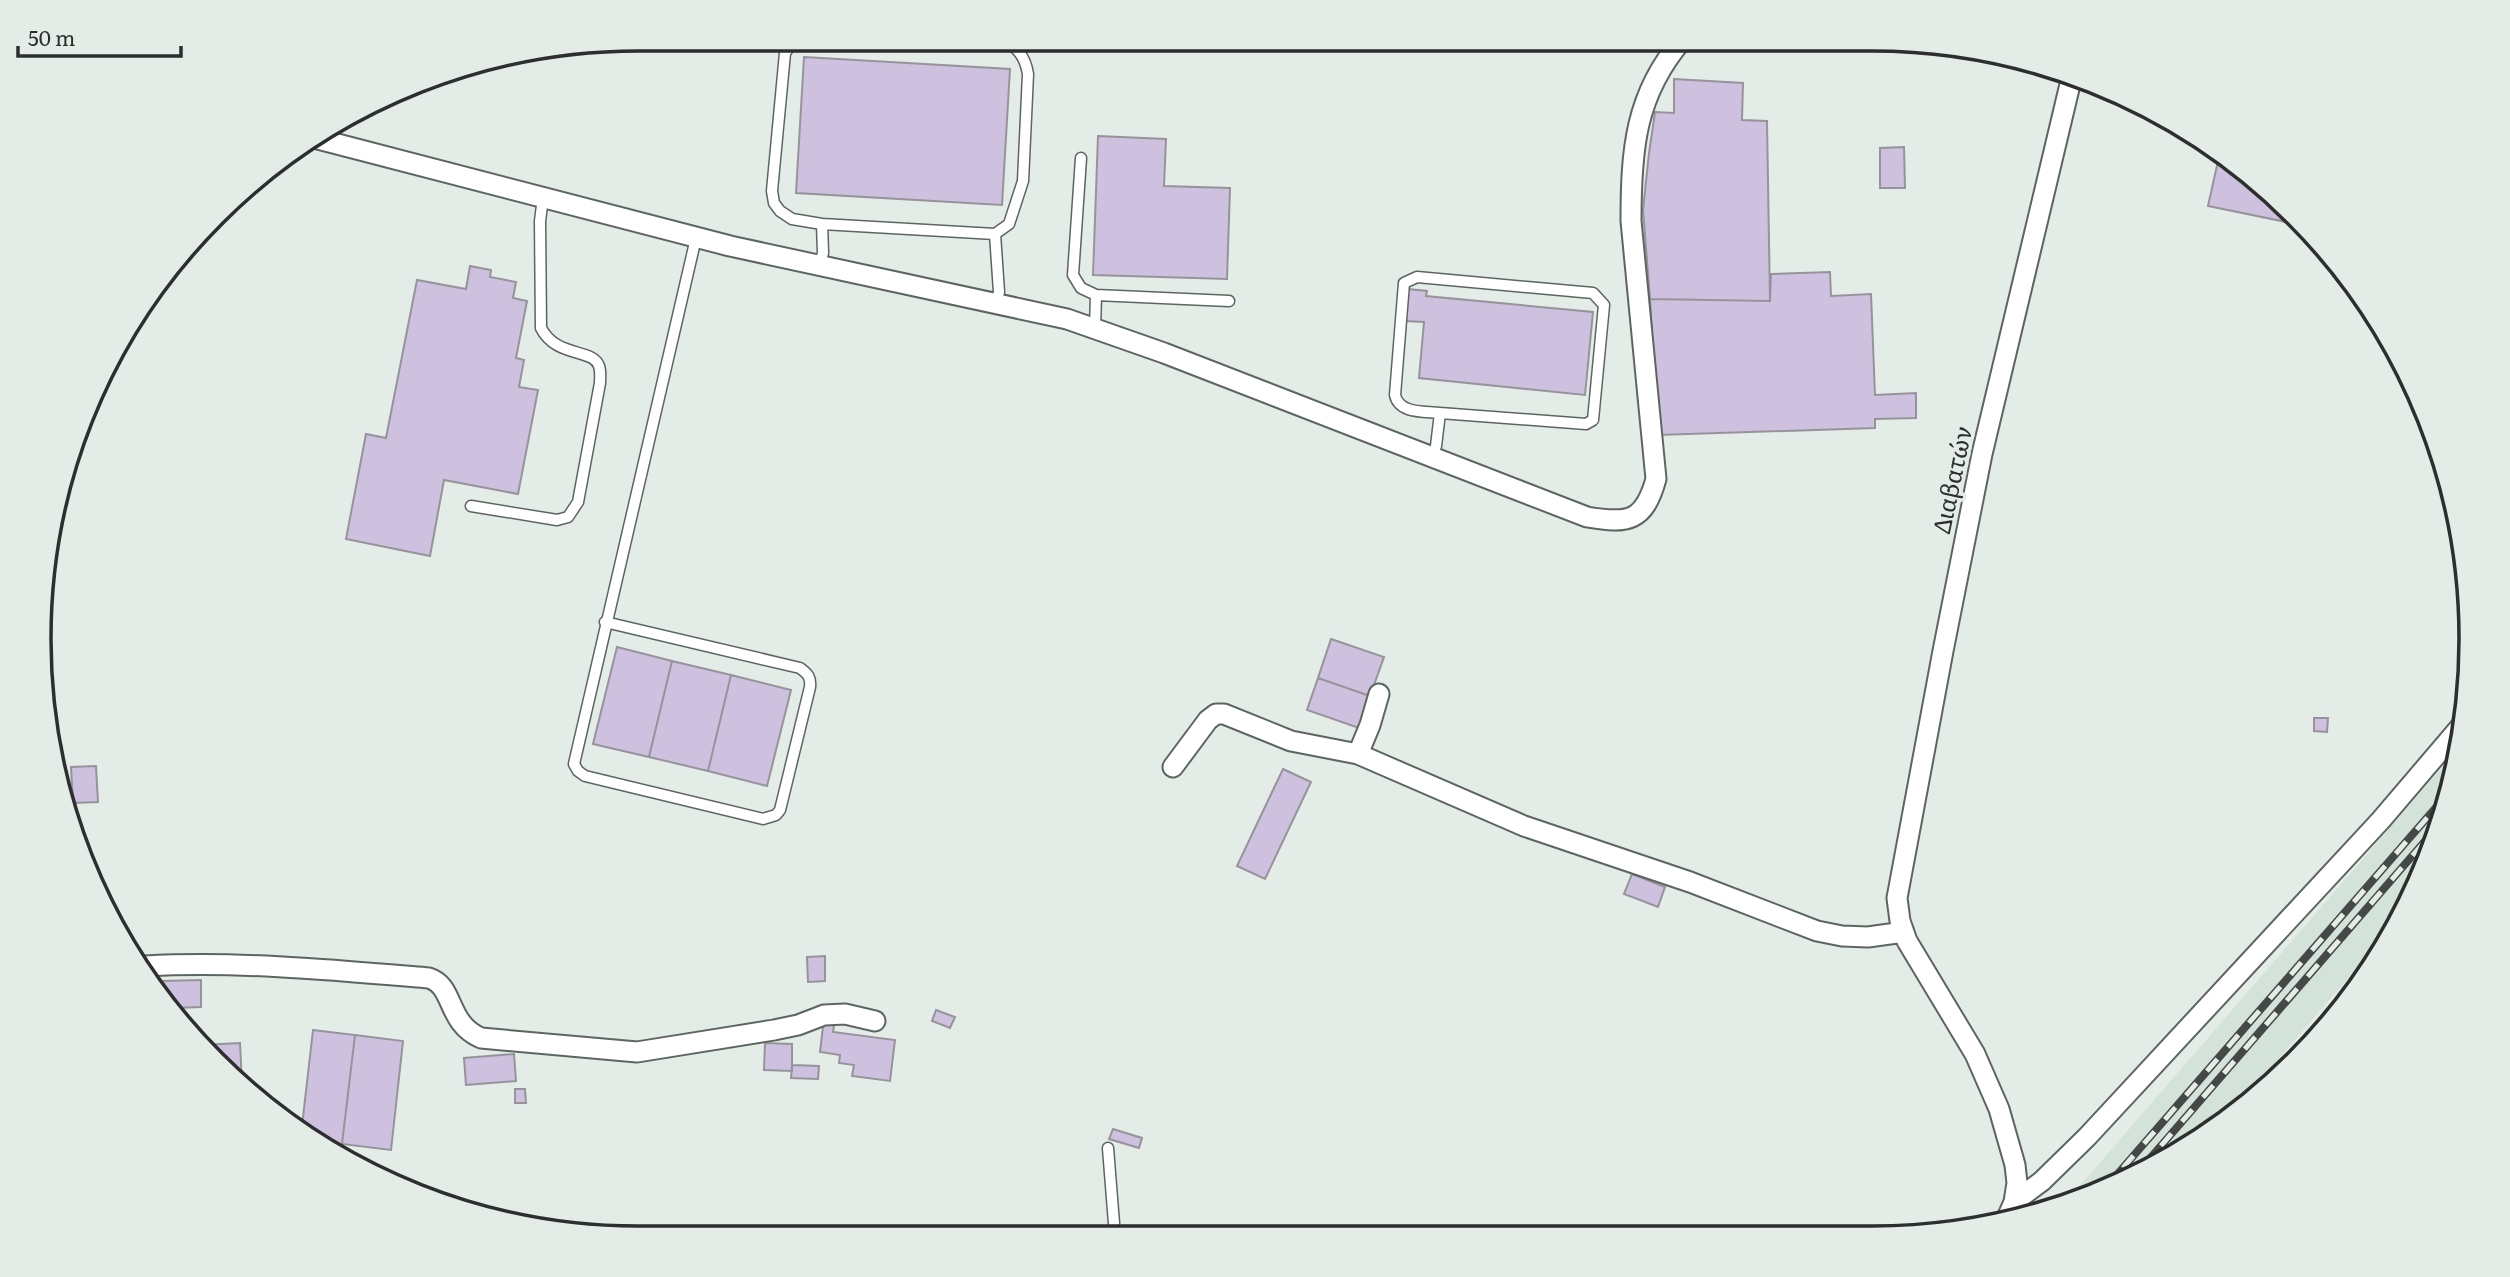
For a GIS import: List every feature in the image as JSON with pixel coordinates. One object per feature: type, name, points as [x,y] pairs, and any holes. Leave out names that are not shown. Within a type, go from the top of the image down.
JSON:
[{"type":"street","points":[[327,140],[696,238],[1067,319],[1164,353],[1587,517],[1611,521],[1628,519],[1641,512],[1650,500],[1656,479],[1631,221],[1631,180],[1645,98],[1663,62],[1672,51]]},
{"type":"street","name":"Διαβατών","points":[[1904,932],[1898,898],[1943,651],[1982,454],[2070,86]]},
{"type":"street","points":[[1358,754],[1379,694]]},
{"type":"street","points":[[1173,767],[1216,713],[1239,718],[1291,741],[1358,754],[1524,826],[1690,882],[1817,931],[1868,937],[1904,932],[1976,1054],[1999,1109],[2015,1165],[2017,1183],[2011,1209]]},
{"type":"street","points":[[2012,1209],[2087,1136],[2381,820],[2450,739]]},
{"type":"street","points":[[150,966],[199,963],[326,969],[429,978],[438,980],[444,988],[457,1020],[469,1032],[481,1038],[613,1051],[655,1051],[786,1028],[824,1015],[845,1014],[875,1021]]},
{"type":"lane","points":[[786,51],[772,191],[774,203],[786,216],[822,224],[995,234],[1009,224],[1023,181],[1028,74],[1026,63],[1019,51]]},
{"type":"lane","points":[[1081,158],[1073,275],[1081,288],[1097,295],[1229,302]]},
{"type":"lane","points":[[471,506],[557,520],[568,517],[578,502],[600,383],[600,366],[594,358],[556,346],[546,338],[541,328],[540,221],[543,198]]},
{"type":"lane","points":[[819,266],[823,253],[822,224]]},
{"type":"lane","points":[[995,234],[999,292],[996,304]]},
{"type":"lane","points":[[606,622],[800,668],[808,674],[810,687],[780,810],[776,815],[763,819],[585,776],[574,764],[575,752],[696,238]]},
{"type":"lane","points":[[1417,277],[1587,293],[1596,296],[1604,305],[1593,420],[1586,424],[1440,413],[1404,408],[1396,400],[1402,289],[1408,280],[1417,277]]},
{"type":"lane","points":[[1095,329],[1097,295]]},
{"type":"lane","points":[[1432,457],[1440,413]]},
{"type":"lane","points":[[1108,1149],[1114,1226]]},
{"type":"shaded area","points":[[2445,764],[2415,863],[2381,932],[2361,963],[2265,1074],[2229,1105],[2165,1148],[2077,1189]]},
{"type":"building","points":[[804,57],[1010,69],[1002,205],[796,193]]},
{"type":"building","points":[[1674,79],[1743,83],[1742,120],[1767,121],[1770,301],[1650,299],[1643,210],[1649,153],[1655,112],[1674,113]]},
{"type":"building","points":[[1098,136],[1166,139],[1164,186],[1230,188],[1227,279],[1093,275]]},
{"type":"building","points":[[1904,147],[1905,188],[1880,188],[1880,148]]},
{"type":"building","points":[[2217,164],[2286,222],[2208,206]]},
{"type":"building","points":[[470,266],[491,270],[490,277],[516,282],[513,298],[527,301],[516,358],[524,360],[519,387],[538,390],[518,494],[444,480],[430,556],[346,539],[366,434],[386,438],[417,280],[466,289]]},
{"type":"building","points":[[1830,272],[1831,296],[1871,294],[1875,395],[1916,393],[1916,418],[1875,419],[1875,428],[1658,435],[1650,299],[1770,301],[1771,274]]},
{"type":"building","points":[[1408,289],[1427,291],[1426,296],[1593,312],[1585,395],[1419,378],[1424,322],[1405,321]]},
{"type":"building","points":[[1331,639],[1384,657],[1370,696],[1318,678]]},
{"type":"building","points":[[617,647],[672,661],[649,757],[593,744]]},
{"type":"building","points":[[672,661],[731,675],[708,771],[649,757]]},
{"type":"building","points":[[731,675],[791,690],[767,786],[708,771]]},
{"type":"building","points":[[1318,678],[1370,696],[1359,728],[1307,710]]},
{"type":"building","points":[[2314,718],[2328,718],[2327,732],[2314,731]]},
{"type":"building","points":[[96,766],[98,802],[75,803],[71,767]]},
{"type":"building","points":[[1283,769],[1311,782],[1265,879],[1237,866]]},
{"type":"building","points":[[1632,874],[1665,887],[1658,907],[1624,894]]},
{"type":"building","points":[[825,956],[825,981],[808,982],[807,957]]},
{"type":"building","points":[[201,980],[201,1007],[182,1008],[162,981]]},
{"type":"building","points":[[936,1010],[955,1017],[950,1028],[932,1021]]},
{"type":"building","points":[[824,1018],[835,1019],[833,1032],[895,1040],[890,1081],[852,1076],[854,1065],[839,1063],[840,1055],[820,1052]]},
{"type":"building","points":[[313,1030],[355,1035],[342,1144],[303,1120]]},
{"type":"building","points":[[355,1035],[403,1041],[391,1150],[342,1144]]},
{"type":"building","points":[[240,1043],[241,1071],[223,1054],[214,1044]]},
{"type":"building","points":[[765,1043],[792,1044],[792,1071],[764,1070]]},
{"type":"building","points":[[514,1054],[516,1081],[466,1085],[464,1058]]},
{"type":"building","points":[[792,1065],[819,1066],[818,1079],[791,1078]]},
{"type":"building","points":[[515,1089],[525,1089],[526,1103],[515,1103]]},
{"type":"building","points":[[1113,1129],[1142,1138],[1139,1148],[1109,1139]]},
{"type":"railway","points":[[2120,1171],[2433,811]]},
{"type":"railway","points":[[2154,1154],[2421,845]]}]
